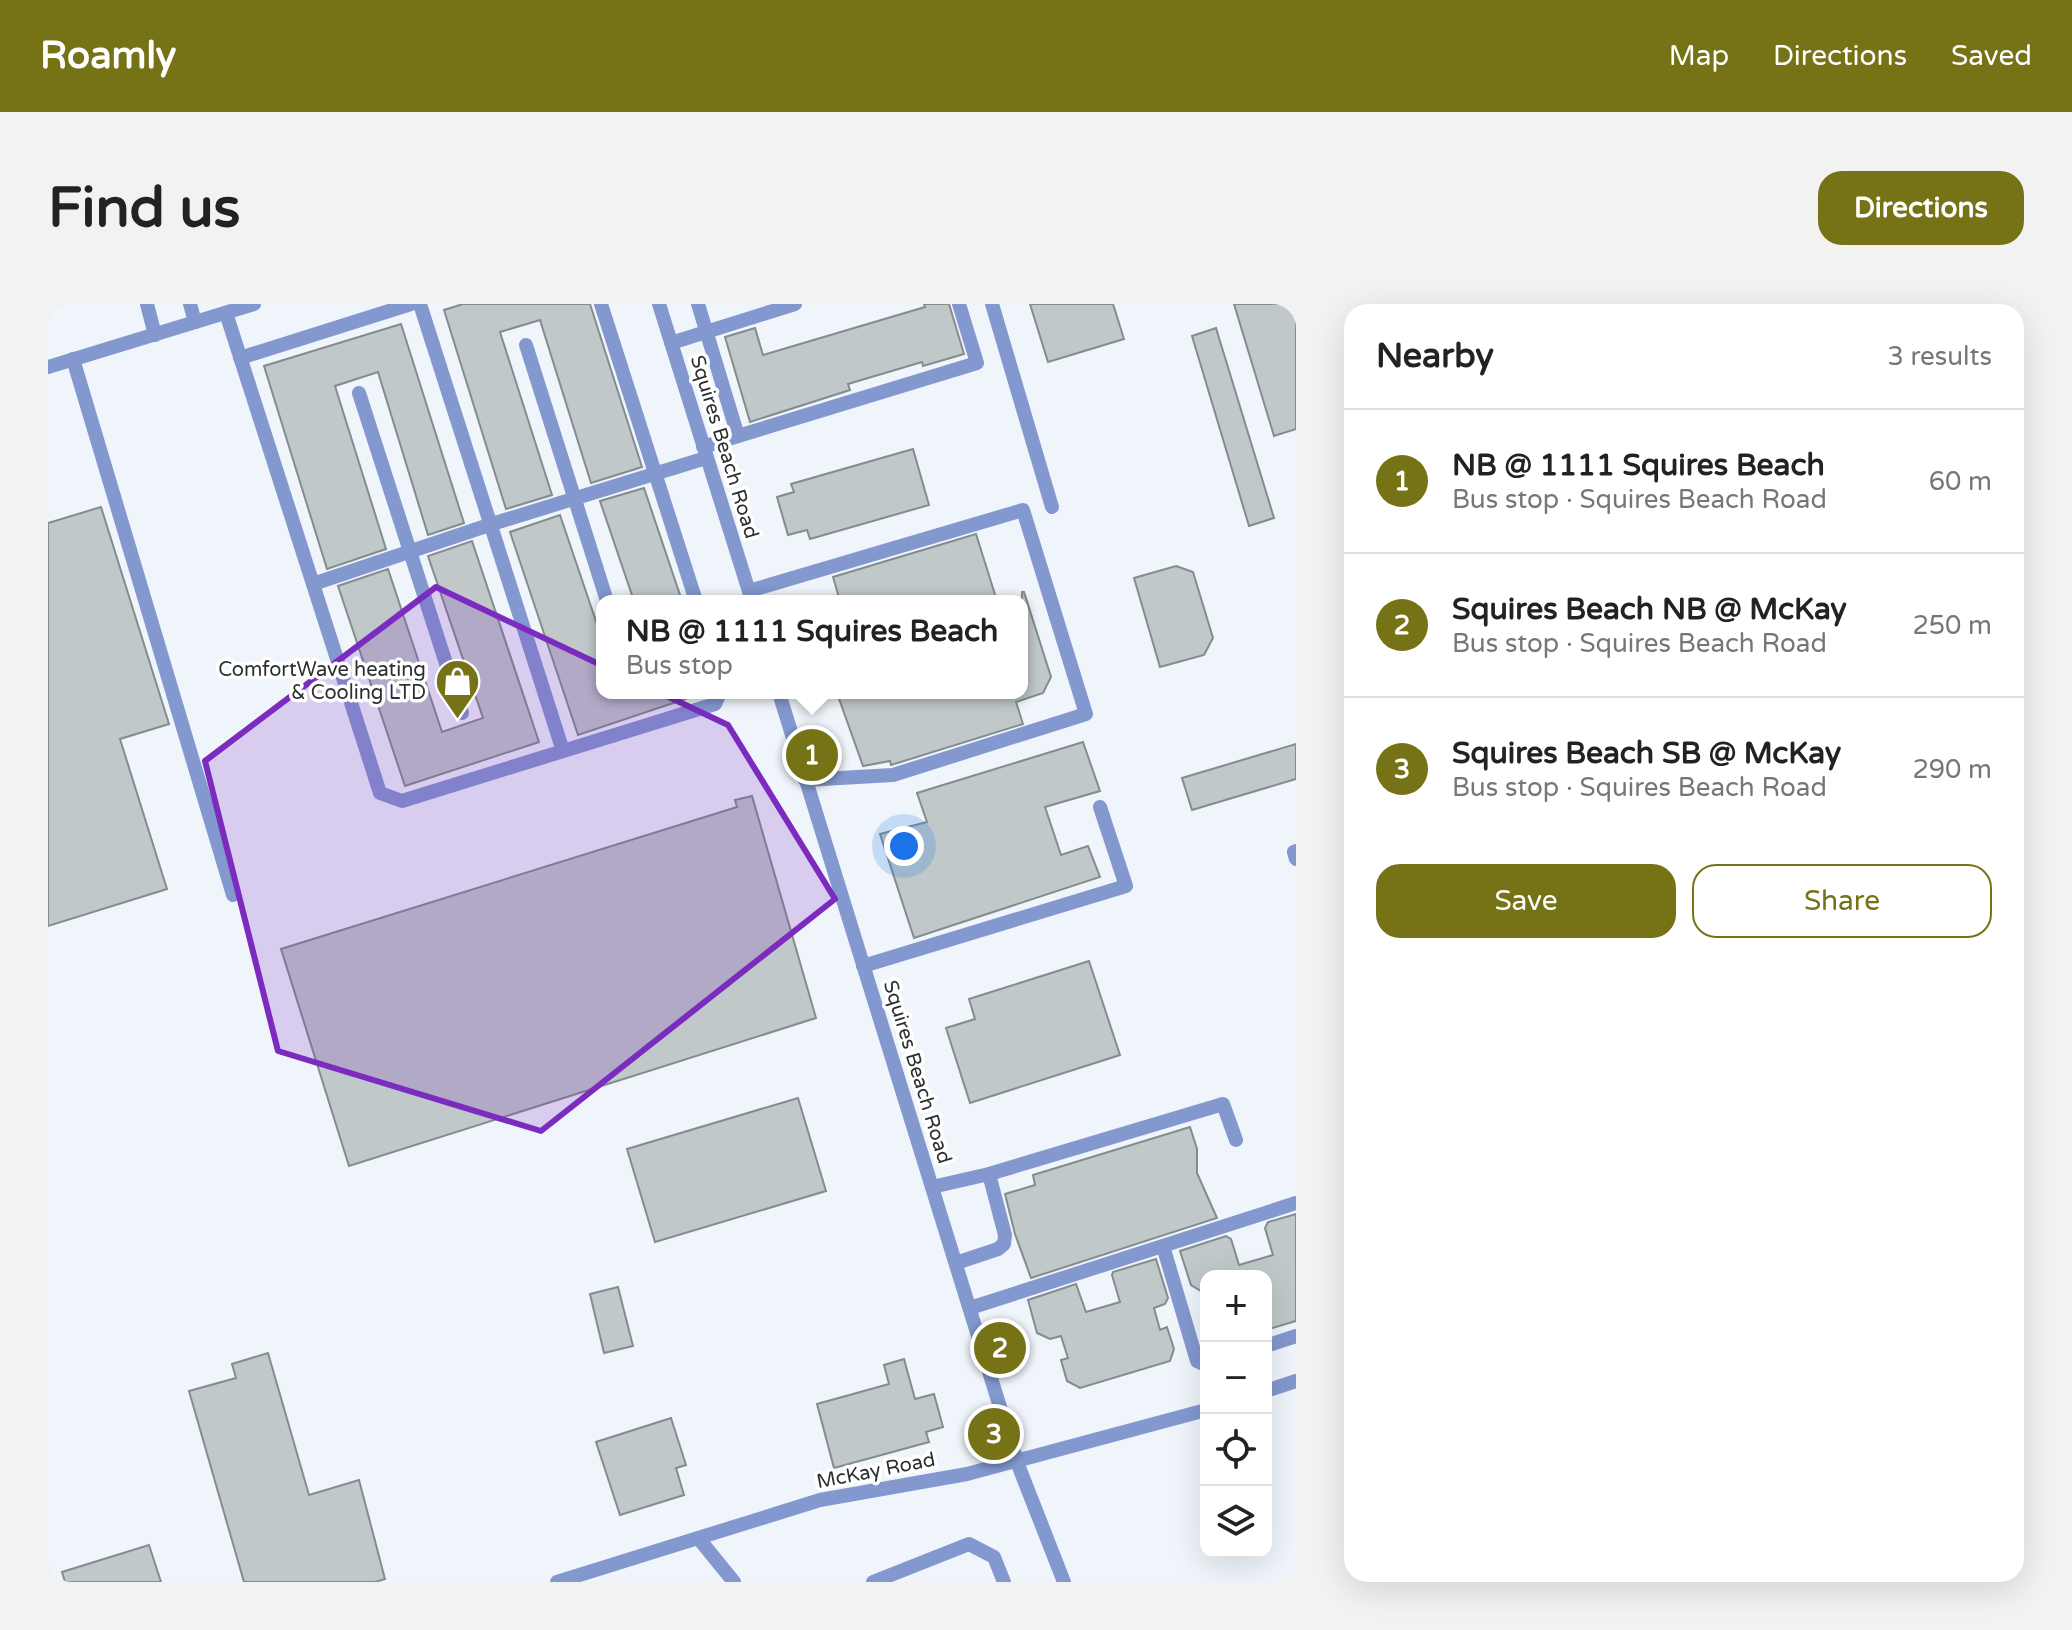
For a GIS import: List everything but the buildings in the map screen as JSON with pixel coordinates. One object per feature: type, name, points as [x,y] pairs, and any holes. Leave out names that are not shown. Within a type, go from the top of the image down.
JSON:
[{"type":"street","points":[[147,304],[155,335]]},
{"type":"street","points":[[190,304],[195,322]]},
{"type":"street","points":[[48,367],[254,304]]},
{"type":"street","points":[[240,358],[411,304]]},
{"type":"street","points":[[420,304],[563,751]]},
{"type":"street","points":[[601,304],[694,595]]},
{"type":"street","name":"Squires Beach Road","points":[[659,304],[750,595]]},
{"type":"street","points":[[698,304],[738,436]]},
{"type":"street","points":[[671,343],[795,304]]},
{"type":"street","points":[[313,584],[492,524],[656,475],[738,436],[977,363],[959,304]]},
{"type":"street","points":[[992,304],[1052,507]]},
{"type":"street","points":[[226,313],[380,793],[402,801],[715,704],[717,699]]},
{"type":"street","points":[[526,345],[605,595]]},
{"type":"street","points":[[73,359],[233,895]]},
{"type":"street","points":[[359,393],[462,713]]},
{"type":"street","points":[[753,595],[1023,510],[1086,714],[893,775],[805,780]]},
{"type":"street","name":"Squires Beach Road","points":[[781,699],[1017,1462],[1064,1582]]},
{"type":"street","points":[[863,966],[1126,886],[1100,807]]},
{"type":"street","points":[[1296,851],[1296,859]]},
{"type":"street","points":[[932,1187],[989,1174],[1223,1104],[1236,1140]]},
{"type":"street","points":[[956,1263],[998,1249],[1004,1244],[1005,1235],[989,1174]]},
{"type":"street","points":[[970,1308],[1296,1203]]},
{"type":"street","points":[[1163,1246],[1197,1361],[1200,1362]]},
{"type":"street","points":[[1272,1344],[1296,1336]]},
{"type":"street","points":[[1272,1389],[1296,1381]]},
{"type":"street","name":"McKay Road","points":[[557,1582],[820,1500],[967,1474],[1200,1412]]},
{"type":"street","points":[[699,1539],[734,1582]]},
{"type":"street","points":[[873,1582],[969,1544],[994,1557],[1004,1582]]},
{"type":"highlighted area","points":[[436,587],[728,725],[835,899],[541,1131],[278,1051],[205,761]]},
{"type":"place","name":"ComfortWave heating & Cooling LTD","points":[[457,720]]},
{"type":"place","name":"NB @ 1111 Squires Beach","points":[[812,755]]},
{"type":"place","name":"Squires Beach NB @ McKay","points":[[1000,1348]]},
{"type":"place","name":"Squires Beach SB @ McKay","points":[[994,1434]]}]
